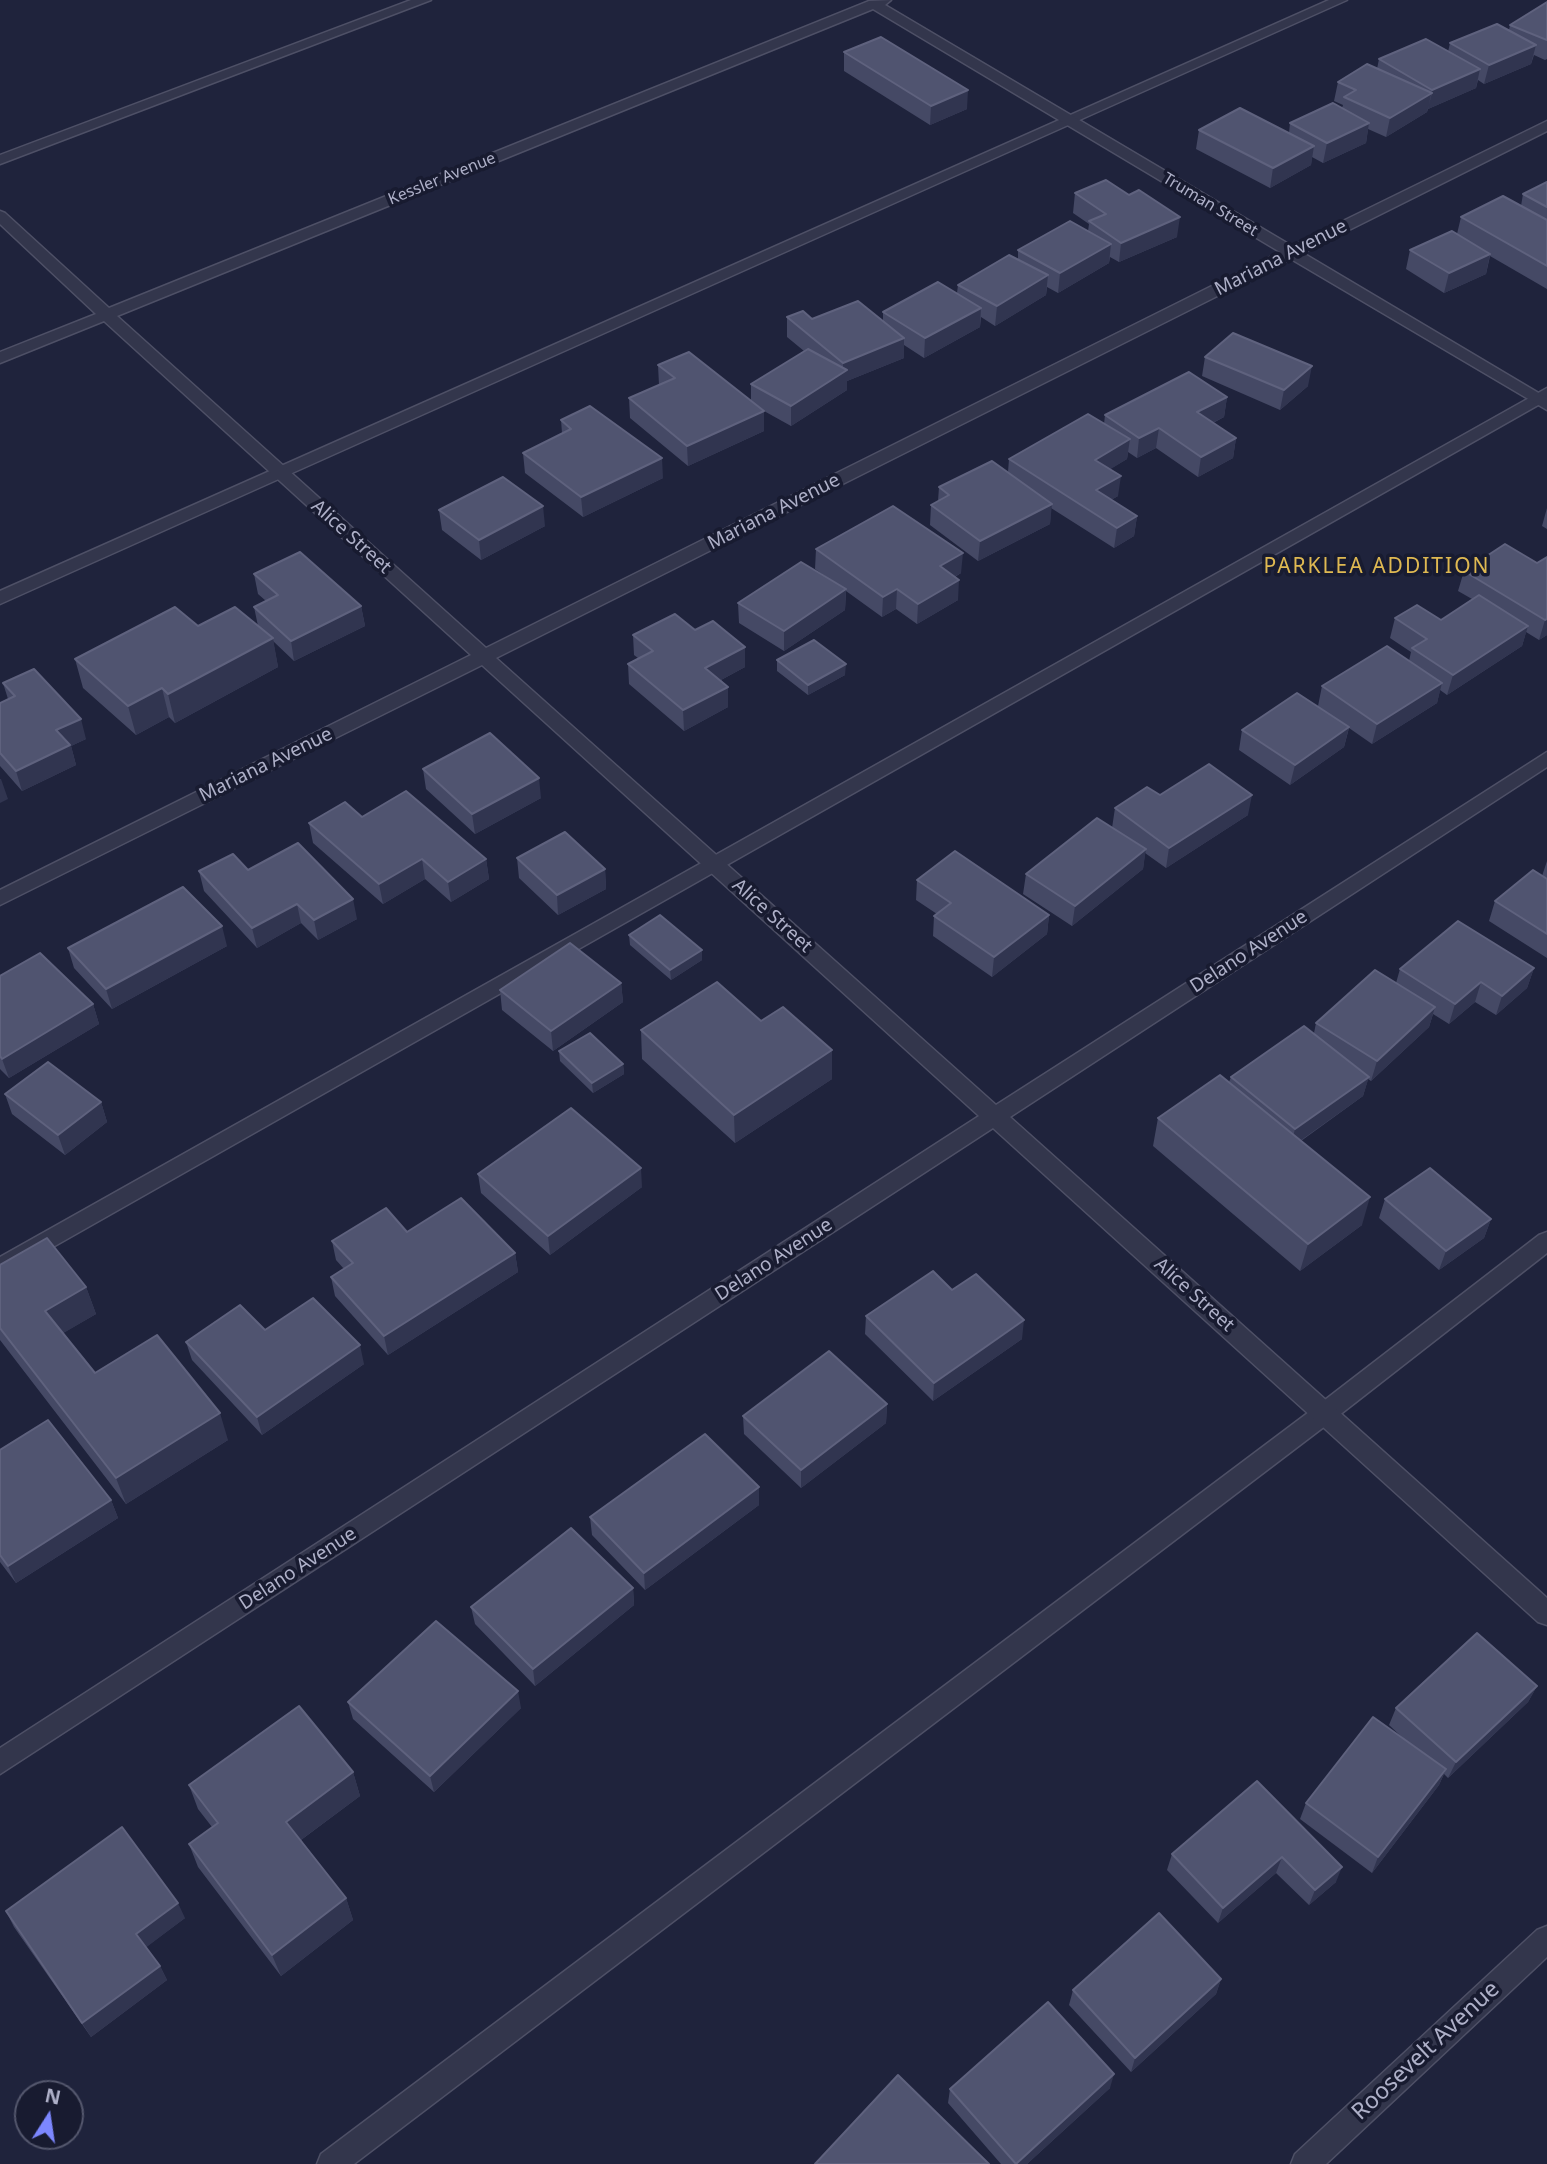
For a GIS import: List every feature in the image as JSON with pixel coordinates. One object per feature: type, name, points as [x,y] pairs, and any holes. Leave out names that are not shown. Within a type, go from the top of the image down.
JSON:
[{"type":"street","points":[[0,160],[424,0]]},
{"type":"street","points":[[0,598],[1340,0]]},
{"type":"street","name":"Truman Street","points":[[879,2],[1068,120],[1290,253],[1544,399]]},
{"type":"street","name":"Kessler Avenue","points":[[0,358],[879,2]]},
{"type":"street","name":"Mariana Avenue","points":[[0,898],[1547,125]]},
{"type":"street","name":"Alice Street","points":[[0,216],[279,472],[1547,1614]]},
{"type":"street","points":[[0,1268],[713,863],[1544,399]]},
{"type":"street","name":"Delano Avenue","points":[[0,1762],[1547,758]]},
{"type":"street","points":[[331,2164],[1325,1413],[1547,1241]]},
{"type":"street","name":"Roosevelt Avenue","points":[[1305,2164],[1547,1939]]},
{"type":"building","points":[[1547,2],[1547,40],[1510,25]]},
{"type":"building","points":[[1497,24],[1536,45],[1489,65],[1450,43]]},
{"type":"building","points":[[881,37],[968,90],[931,106],[844,52]]},
{"type":"building","points":[[1426,39],[1480,69],[1432,90],[1379,59]]},
{"type":"building","points":[[1367,64],[1432,93],[1390,118],[1344,97],[1356,90],[1338,82]]},
{"type":"building","points":[[1333,103],[1369,123],[1327,143],[1290,123]]},
{"type":"building","points":[[1240,108],[1314,146],[1273,168],[1199,130]]},
{"type":"building","points":[[1106,180],[1129,195],[1139,190],[1180,217],[1121,243],[1089,221],[1106,214],[1075,193]]},
{"type":"building","points":[[1547,182],[1547,207],[1523,194]]},
{"type":"building","points":[[1503,196],[1547,220],[1547,266],[1461,217]]},
{"type":"building","points":[[1070,221],[1111,244],[1060,273],[1018,250]]},
{"type":"building","points":[[1452,231],[1490,254],[1449,273],[1410,250]]},
{"type":"building","points":[[1009,255],[1048,275],[997,306],[958,285]]},
{"type":"building","points":[[938,282],[981,308],[925,338],[883,312]]},
{"type":"building","points":[[858,301],[904,338],[843,363],[787,317],[803,311],[812,319]]},
{"type":"building","points":[[1233,333],[1312,366],[1284,390],[1205,357]]},
{"type":"building","points":[[808,349],[847,370],[791,406],[751,384]]},
{"type":"building","points":[[689,352],[764,411],[687,446],[629,398],[675,378],[658,365]]},
{"type":"building","points":[[1189,372],[1227,397],[1197,412],[1236,438],[1201,457],[1159,428],[1139,438],[1105,415]]},
{"type":"building","points":[[590,406],[662,458],[581,497],[523,453],[571,429],[561,420]]},
{"type":"building","points":[[1088,414],[1130,439],[1095,460],[1121,476],[1096,490],[1137,516],[1117,528],[1009,459]]},
{"type":"building","points":[[992,461],[1052,504],[980,541],[931,505],[949,495],[939,487]]},
{"type":"building","points":[[503,477],[543,506],[479,540],[439,510]]},
{"type":"building","points":[[893,506],[963,553],[940,566],[959,580],[918,604],[897,589],[883,597],[816,549]]},
{"type":"building","points":[[1505,544],[1537,563],[1547,557],[1547,619],[1464,571]]},
{"type":"building","points":[[300,552],[361,606],[291,641],[254,607],[278,595],[254,574]]},
{"type":"building","points":[[801,562],[846,589],[784,631],[738,603]]},
{"type":"building","points":[[1479,595],[1528,626],[1453,675],[1412,648],[1427,639],[1395,618],[1417,605],[1441,620]]},
{"type":"building","points":[[175,607],[198,626],[235,607],[273,638],[168,694],[162,688],[128,706],[75,659]]},
{"type":"building","points":[[675,614],[695,630],[713,621],[745,647],[705,668],[728,687],[683,710],[628,664],[653,651],[633,635]]},
{"type":"building","points":[[814,640],[846,664],[808,685],[777,660]]},
{"type":"building","points":[[1387,646],[1442,683],[1377,724],[1322,686]]},
{"type":"building","points":[[34,669],[81,719],[56,730],[70,745],[16,771],[0,753],[0,703],[15,696],[3,683]]},
{"type":"building","points":[[1297,693],[1349,727],[1295,765],[1242,730]]},
{"type":"building","points":[[490,733],[539,778],[472,814],[423,769]]},
{"type":"building","points":[[1209,764],[1252,795],[1169,848],[1115,808],[1147,787],[1160,795]]},
{"type":"building","points":[[406,791],[486,859],[448,882],[422,859],[379,884],[309,823],[345,802],[362,817]]},
{"type":"building","points":[[1097,818],[1146,849],[1075,906],[1026,874]]},
{"type":"building","points":[[565,832],[605,869],[557,895],[517,858]]},
{"type":"building","points":[[298,843],[353,899],[314,920],[297,904],[252,928],[199,871],[233,854],[248,870]]},
{"type":"building","points":[[955,851],[1049,915],[994,957],[934,916],[951,903],[917,880]]},
{"type":"building","points":[[1533,870],[1547,879],[1547,934],[1495,901]]},
{"type":"building","points":[[183,887],[222,926],[106,989],[68,948]]},
{"type":"building","points":[[660,915],[702,950],[670,970],[629,935]]},
{"type":"building","points":[[1458,921],[1534,968],[1502,996],[1481,982],[1455,1004],[1400,969]]},
{"type":"building","points":[[570,943],[621,983],[551,1031],[500,990]]},
{"type":"building","points":[[40,953],[93,1004],[2,1059],[0,976]]},
{"type":"building","points":[[1375,970],[1435,1007],[1377,1061],[1316,1023]]},
{"type":"building","points":[[717,982],[761,1021],[783,1007],[832,1050],[734,1115],[641,1030]]},
{"type":"building","points":[[1304,1026],[1369,1077],[1295,1129],[1231,1077]]},
{"type":"building","points":[[590,1033],[623,1064],[592,1083],[559,1051]]},
{"type":"building","points":[[48,1062],[101,1102],[58,1135],[5,1094]]},
{"type":"building","points":[[1220,1075],[1370,1197],[1308,1244],[1158,1118]]},
{"type":"building","points":[[571,1108],[641,1168],[548,1236],[478,1174]]},
{"type":"building","points":[[1430,1168],[1491,1219],[1446,1251],[1385,1199]]},
{"type":"building","points":[[461,1198],[515,1253],[384,1336],[331,1277],[353,1263],[332,1241],[386,1208],[407,1232]]},
{"type":"building","points":[[47,1238],[86,1287],[45,1311],[95,1373],[157,1335],[220,1413],[116,1478],[0,1328],[0,1265]]},
{"type":"building","points":[[933,1271],[952,1290],[976,1274],[1024,1320],[934,1383],[866,1316]]},
{"type":"building","points":[[313,1298],[360,1345],[257,1417],[186,1342],[240,1305],[265,1330]]},
{"type":"building","points":[[829,1351],[887,1404],[801,1470],[743,1416]]},
{"type":"building","points":[[48,1420],[111,1500],[8,1566],[0,1555],[0,1450]]},
{"type":"building","points":[[705,1434],[759,1487],[644,1573],[590,1517]]},
{"type":"building","points":[[571,1528],[633,1588],[533,1669],[471,1607]]},
{"type":"building","points":[[436,1621],[518,1691],[430,1776],[348,1702]]},
{"type":"building","points":[[1477,1633],[1537,1686],[1456,1762],[1396,1708]]},
{"type":"building","points":[[299,1706],[353,1772],[286,1822],[346,1898],[272,1955],[189,1844],[218,1823],[189,1785]]},
{"type":"building","points":[[1373,1717],[1446,1769],[1378,1857],[1306,1803]]},
{"type":"building","points":[[1257,1781],[1342,1867],[1315,1890],[1282,1857],[1223,1908],[1172,1854]]},
{"type":"building","points":[[122,1827],[178,1903],[136,1934],[160,1966],[82,2023],[6,1911]]},
{"type":"building","points":[[1159,1913],[1221,1979],[1135,2058],[1073,1990]]},
{"type":"building","points":[[1048,2002],[1114,2074],[1016,2164],[950,2089]]},
{"type":"building","points":[[898,2075],[989,2164],[815,2164]]},
{"type":"district","name":"PARKLEA ADDITION","points":[[1377,567]]}]
